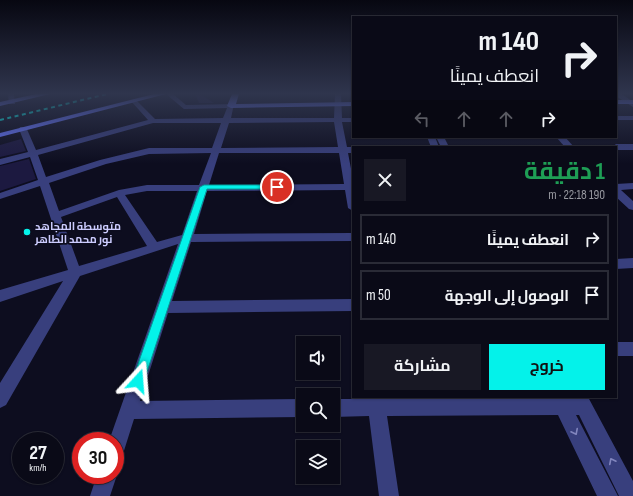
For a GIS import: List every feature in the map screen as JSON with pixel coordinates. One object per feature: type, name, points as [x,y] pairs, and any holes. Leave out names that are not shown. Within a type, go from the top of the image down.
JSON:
[{"type":"street","points":[[0,135],[70,117]]},
{"type":"street","points":[[150,117],[153,121]]},
{"type":"street","points":[[121,432],[164,307],[185,238],[218,150],[227,117]]},
{"type":"street","points":[[617,118],[633,118]]},
{"type":"street","points":[[54,216],[119,193],[147,188],[352,187],[348,150],[338,120]]},
{"type":"street","points":[[0,162],[153,121],[352,120]]},
{"type":"street","points":[[23,129],[33,153],[42,183],[75,273]]},
{"type":"street","points":[[561,138],[569,146]]},
{"type":"street","points":[[617,147],[633,147]]},
{"type":"street","points":[[0,196],[140,152],[218,150],[348,150]]},
{"type":"street","points":[[617,187],[633,186]]},
{"type":"street","points":[[617,192],[632,206]]},
{"type":"street","points":[[119,193],[154,247]]},
{"type":"street","points":[[617,206],[632,206]]},
{"type":"street","points":[[0,296],[185,238],[352,237]]},
{"type":"street","points":[[617,264],[633,263]]},
{"type":"street","points":[[0,399],[75,273]]},
{"type":"street","points":[[164,307],[352,305]]},
{"type":"street","points":[[617,349],[633,349]]},
{"type":"street","points":[[340,407],[376,402],[581,401],[630,496]]},
{"type":"street","points":[[376,402],[389,496]]},
{"type":"street","points":[[560,402],[608,496]]},
{"type":"street","points":[[128,410],[296,408]]},
{"type":"street","points":[[100,496],[104,484]]},
{"type":"building","points":[[21,139],[26,151],[0,157],[0,145]]},
{"type":"building","points":[[29,159],[36,179],[0,191],[0,166]]},
{"type":"railway","points":[[0,120],[12,117]]},
{"type":"place","name":"متوسطة المجاهد نور محمد الطاهر","points":[[27,232]]},
{"type":"route","points":[[138,381],[164,307],[185,238],[204,187],[277,187]]}]
